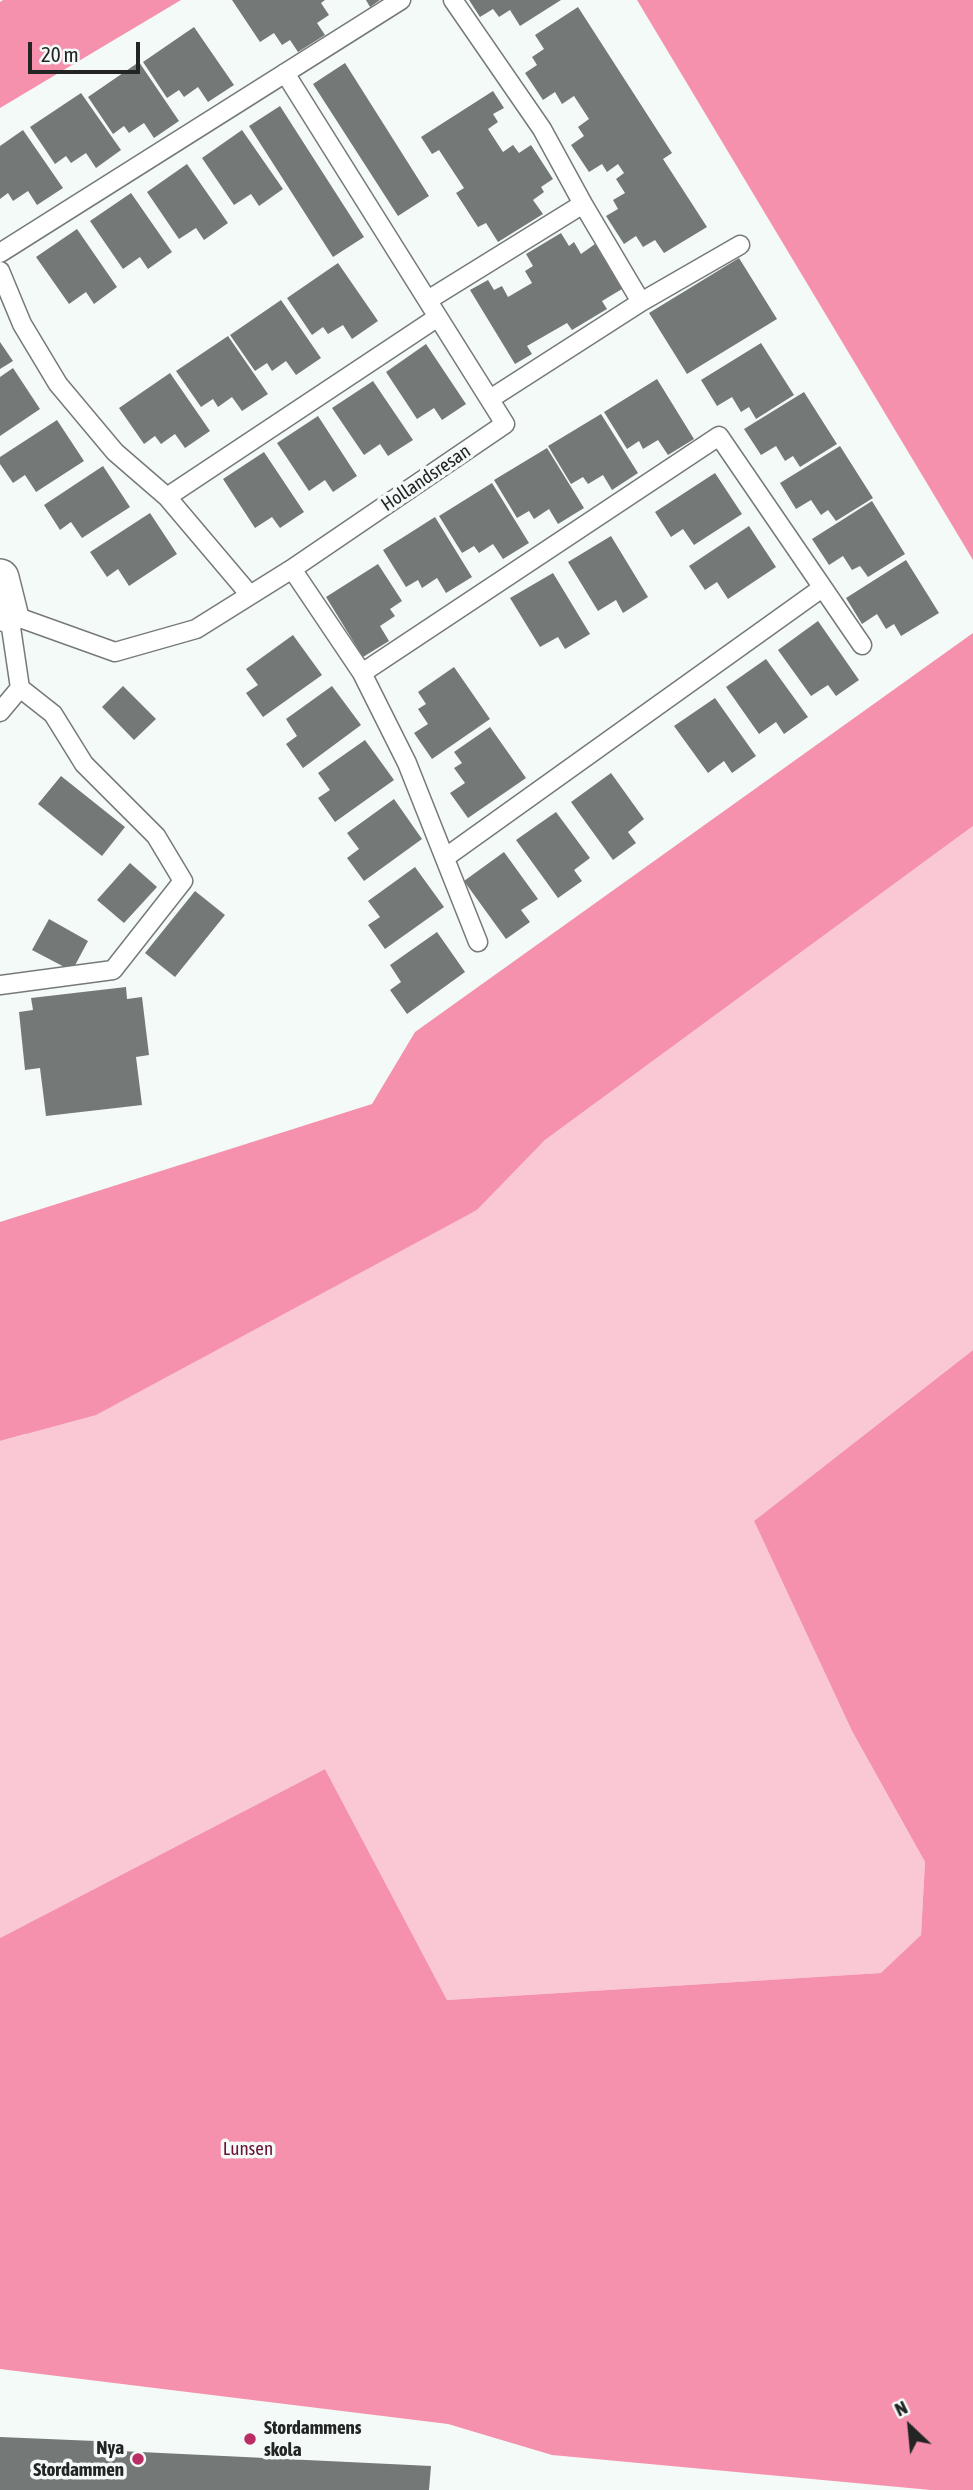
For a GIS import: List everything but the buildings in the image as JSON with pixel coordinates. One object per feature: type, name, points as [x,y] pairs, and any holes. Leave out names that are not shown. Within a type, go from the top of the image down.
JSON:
[{"type":"street","points":[[0,578],[9,614]]},
{"type":"lane","points":[[0,253],[401,0]]},
{"type":"lane","points":[[453,0],[542,129],[641,302]]},
{"type":"lane","name":"Hollandsresan","points":[[9,614],[115,652],[196,628],[292,569],[505,424],[285,73]]},
{"type":"lane","points":[[428,300],[583,204]]},
{"type":"lane","points":[[490,399],[641,302],[740,245]]},
{"type":"lane","points":[[0,271],[22,324],[58,384],[115,452],[167,497],[250,595]]},
{"type":"lane","points":[[167,497],[438,317]]},
{"type":"lane","points":[[362,673],[719,436],[862,645]]},
{"type":"lane","points":[[292,569],[362,673],[407,763],[478,942]]},
{"type":"lane","points":[[446,857],[822,588]]},
{"type":"lane","points":[[0,985],[113,970],[183,881],[156,836],[84,764],[53,714],[20,688],[9,614]]},
{"type":"lane","points":[[0,712],[20,688]]},
{"type":"shaded area","points":[[973,826],[973,1350],[754,1521],[852,1731],[925,1862],[921,1935],[882,1973],[447,2000],[325,1769],[0,1938],[0,1441],[24,1435],[477,1210],[545,1140]]},
{"type":"green space","points":[[181,0],[0,108],[0,2]]},
{"type":"green space","points":[[637,0],[973,0],[973,560]]},
{"type":"green space","points":[[973,633],[973,826],[545,1140],[477,1210],[96,1415],[0,1441],[0,1222],[372,1104],[415,1032]]},
{"type":"green space","name":"Lunsen","points":[[973,1350],[973,2490],[931,2490],[552,2455],[448,2424],[0,2369],[0,1938],[325,1769],[447,2000],[881,1973],[921,1935],[925,1862],[852,1731],[754,1521]]},
{"type":"place","name":"Stordammens skola","points":[[250,2439]]},
{"type":"place","name":"Nya Stordammen","points":[[138,2459]]}]
